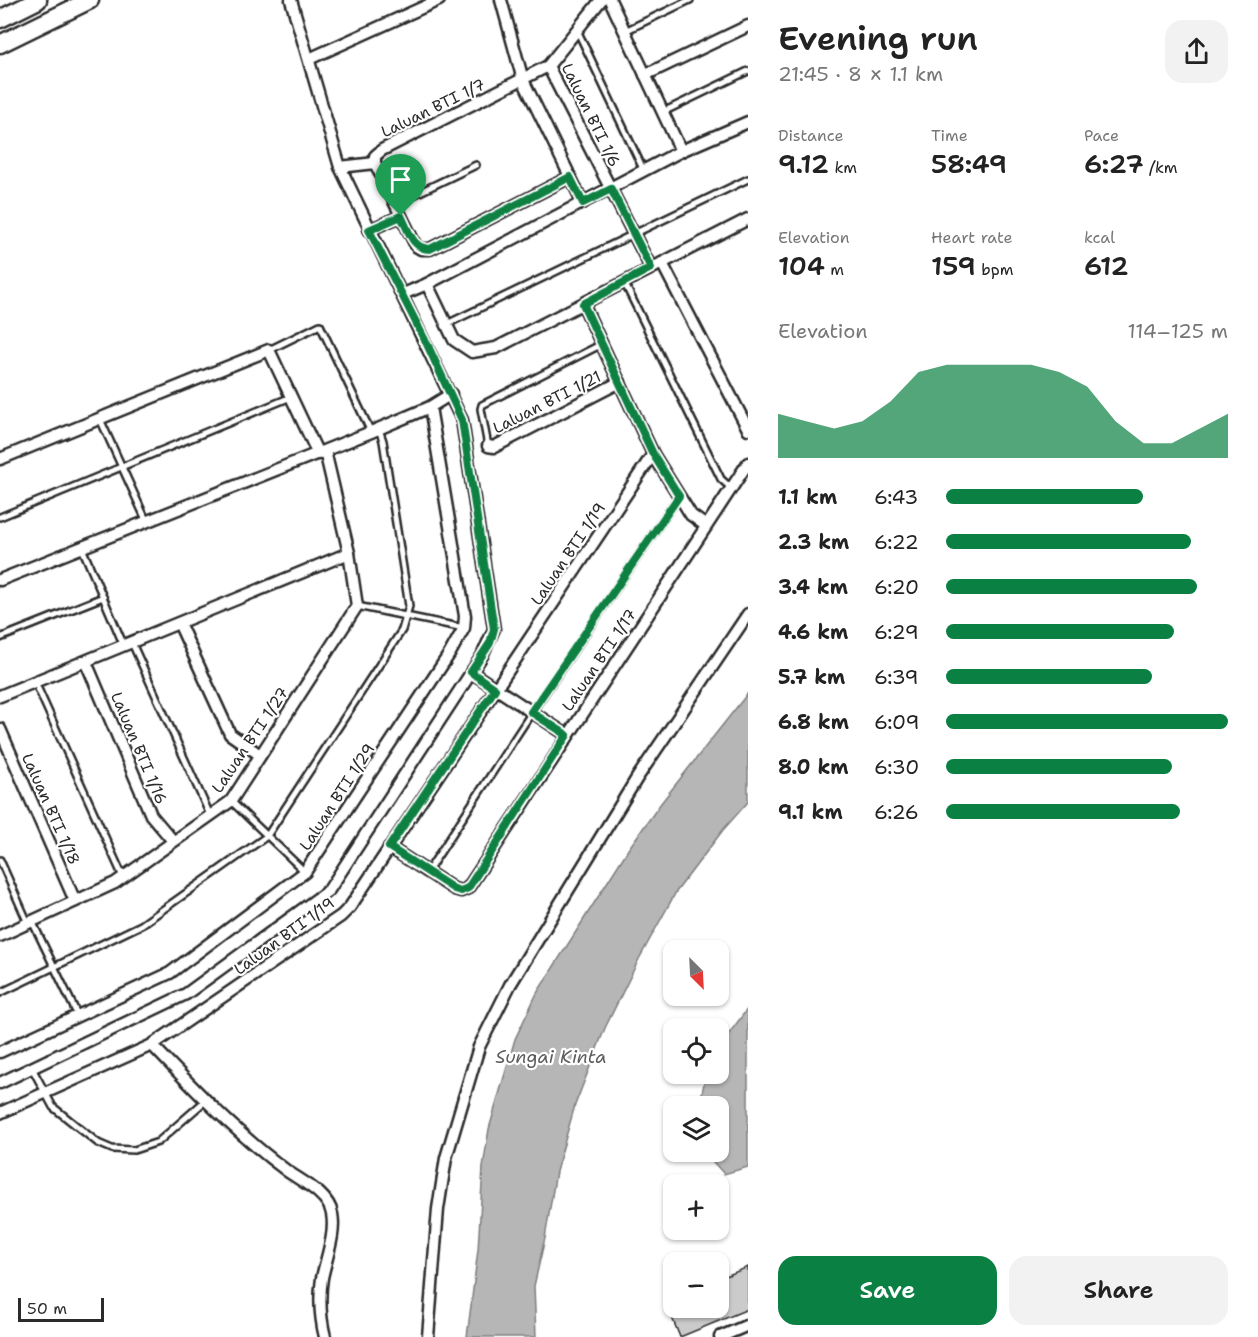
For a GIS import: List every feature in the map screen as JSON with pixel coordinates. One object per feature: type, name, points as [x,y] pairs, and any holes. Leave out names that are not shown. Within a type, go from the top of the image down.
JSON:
[{"type":"main road","points":[[0,19],[38,0]]},
{"type":"main road","points":[[0,44],[90,0]]},
{"type":"street","points":[[0,1083],[186,994],[329,890],[490,643],[494,629],[462,420],[340,166],[291,0]]},
{"type":"street","points":[[309,59],[439,0]]},
{"type":"street","points":[[501,0],[523,80],[583,203]]},
{"type":"street","name":"Laluan BTI 1/6","points":[[601,0],[548,66],[651,268]]},
{"type":"street","points":[[610,0],[681,151]]},
{"type":"street","points":[[645,75],[748,26]]},
{"type":"street","name":"Laluan BTI 1/7","points":[[548,66],[382,150],[375,156],[375,163],[416,246],[421,249],[430,249],[570,177]]},
{"type":"street","points":[[403,294],[427,284],[681,151],[748,123]]},
{"type":"street","points":[[340,166],[375,163]]},
{"type":"street","points":[[369,230],[401,216]]},
{"type":"street","points":[[427,284],[454,340],[472,352],[496,348],[748,219]]},
{"type":"street","points":[[662,263],[748,429]]},
{"type":"street","points":[[583,304],[653,454],[691,515],[706,526]]},
{"type":"street","points":[[0,459],[269,350],[291,397],[322,452],[349,553],[357,606]]},
{"type":"street","name":"Laluan BTI 1/21","points":[[488,446],[494,447],[620,382]]},
{"type":"street","points":[[0,580],[375,431],[430,407],[451,394]]},
{"type":"street","points":[[430,407],[465,616],[464,628]]},
{"type":"street","name":"Laluan BTI 1/19","points":[[0,1113],[44,1091],[152,1045],[341,916],[350,907],[653,454]]},
{"type":"street","name":"Laluan BTI 1/17","points":[[389,847],[454,889],[461,891],[468,888],[748,463]]},
{"type":"street","points":[[0,696],[349,553]]},
{"type":"street","name":"Laluan BTI 1/27","points":[[0,936],[123,877],[231,801],[357,606]]},
{"type":"street","points":[[428,1337],[438,1209],[446,1158],[479,1047],[510,985],[637,778],[748,614]]},
{"type":"street","points":[[179,623],[230,734],[260,755]]},
{"type":"street","name":"Laluan BTI 1/29","points":[[0,1052],[170,973],[305,872],[450,653],[464,628]]},
{"type":"street","name":"Laluan BTI 1/16","points":[[86,662],[151,815],[173,841]]},
{"type":"street","points":[[471,672],[567,735]]},
{"type":"street","name":"Laluan BTI 1/18","points":[[0,729],[75,901]]},
{"type":"street","points":[[152,1045],[205,1101],[286,1170],[316,1192],[330,1207],[333,1217],[332,1231],[322,1280],[320,1305],[325,1337]]},
{"type":"street","points":[[720,1337],[748,1325]]},
{"type":"lane","points":[[625,31],[690,0]]},
{"type":"lane","points":[[577,30],[644,171]]},
{"type":"lane","points":[[663,112],[748,71]]},
{"type":"lane","points":[[395,204],[476,165]]},
{"type":"lane","points":[[446,324],[748,179]]},
{"type":"lane","points":[[624,282],[721,479],[731,488]]},
{"type":"lane","points":[[0,993],[141,925],[267,836],[402,630],[409,606],[383,441],[375,431],[320,325],[269,350]]},
{"type":"lane","points":[[488,446],[480,409],[482,405],[602,345]]},
{"type":"lane","points":[[0,517],[291,397]]},
{"type":"lane","points":[[100,418],[147,522]]},
{"type":"lane","points":[[428,872],[531,712],[679,496]]},
{"type":"lane","points":[[82,547],[103,597],[210,815]]},
{"type":"lane","points":[[0,638],[103,597]]},
{"type":"lane","points":[[357,606],[464,628]]},
{"type":"lane","points":[[35,682],[123,877]]},
{"type":"lane","points":[[231,801],[305,872]]},
{"type":"lane","points":[[0,860],[78,1016]]},
{"type":"lane","points":[[32,1068],[53,1107],[98,1143],[112,1149],[134,1150],[158,1142],[205,1101]]},
{"type":"water","name":"Sungai Kinta","points":[[748,693],[748,802],[723,830],[676,892],[605,1028],[575,1105],[556,1172],[534,1286],[536,1337],[467,1337],[478,1250],[483,1167],[489,1129],[515,1039],[537,993],[629,848],[661,803]]},
{"type":"water","points":[[748,1008],[748,1167],[724,1174],[713,1162],[729,1162],[729,1096],[701,1096],[704,1084],[729,1084],[729,1034]]},
{"type":"building","points":[[748,1267],[748,1309],[729,1317],[729,1275]]},
{"type":"building","points":[[672,1318],[726,1318],[680,1337]]},
{"type":"route","points":[[570,177],[583,203],[611,189],[651,268],[583,304],[653,454],[679,496],[531,712],[567,735],[468,888],[461,891],[454,889],[389,847],[495,689],[471,672],[490,643],[494,629],[462,420],[403,294],[369,230],[401,216],[416,246],[421,249],[430,249],[570,177]]}]
